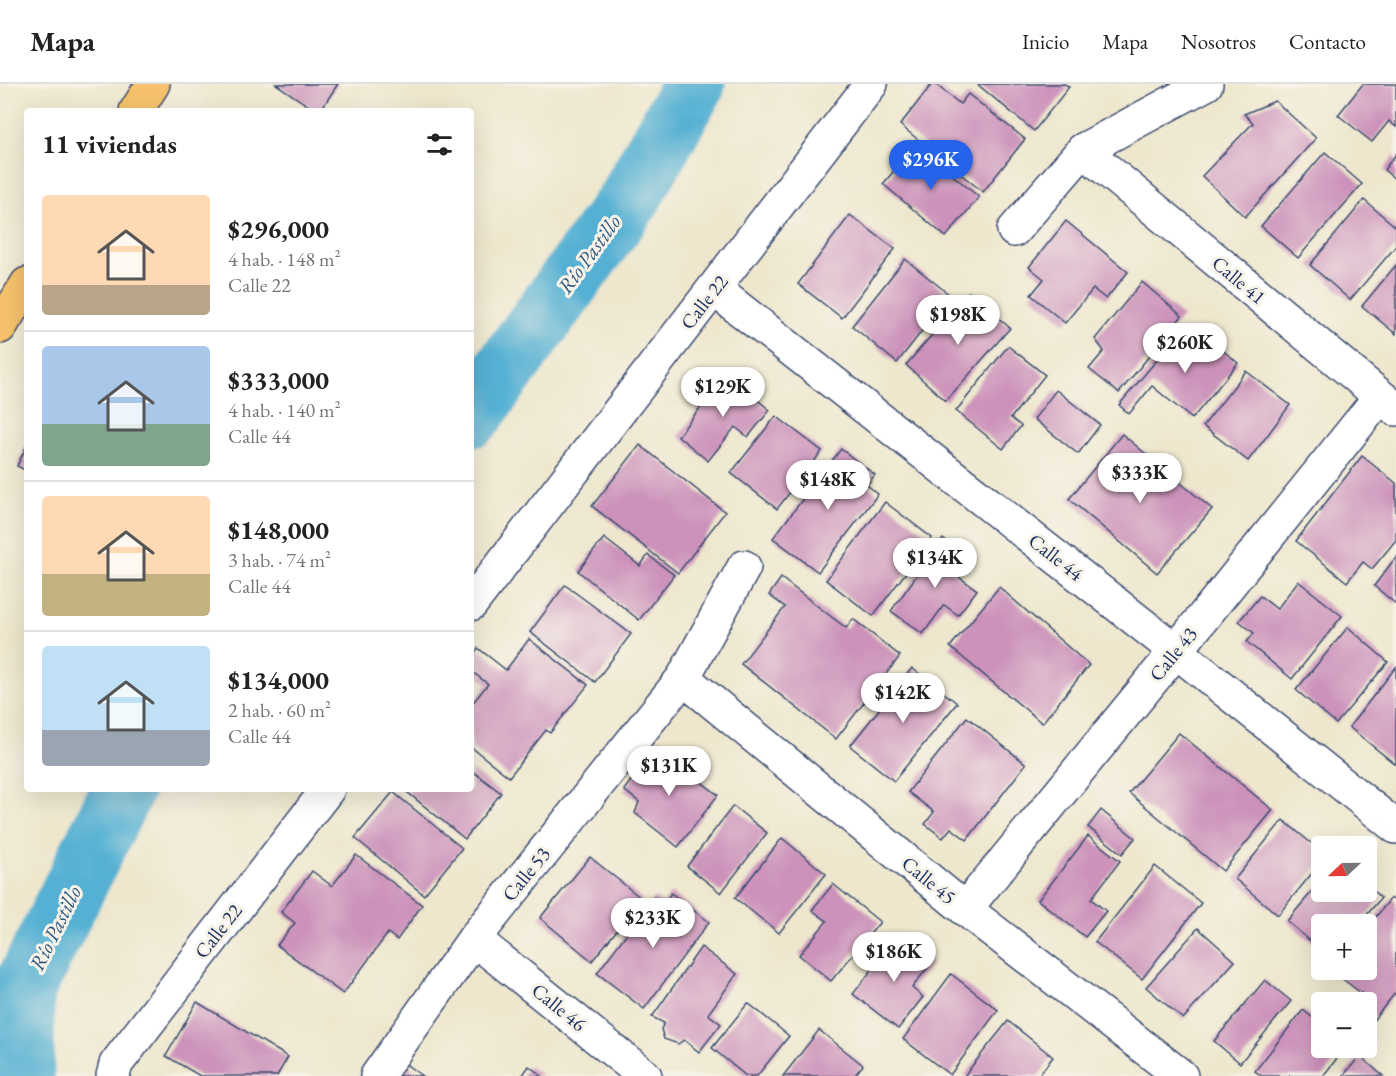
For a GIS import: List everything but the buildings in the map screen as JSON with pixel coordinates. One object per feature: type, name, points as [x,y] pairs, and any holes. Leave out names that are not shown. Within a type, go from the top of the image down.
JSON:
[{"type":"main road","points":[[138,108],[153,84]]},
{"type":"main road","points":[[0,327],[24,289]]},
{"type":"street","name":"Calle 22","points":[[474,600],[871,84]]},
{"type":"street","points":[[1014,230],[1083,150],[1206,84]]},
{"type":"street","name":"Calle 41","points":[[1083,150],[1388,403]]},
{"type":"street","name":"Calle 44","points":[[714,289],[1176,651],[1396,827]]},
{"type":"street","name":"Calle 43","points":[[965,909],[1176,651],[1388,403]]},
{"type":"street","name":"Calle 53","points":[[377,1076],[474,939],[683,678],[744,567]]},
{"type":"street","name":"Calle 45","points":[[683,678],[965,909],[1180,1076]]},
{"type":"street","name":"Calle 22","points":[[112,1076],[116,1064],[326,792]]},
{"type":"street","name":"Calle 46","points":[[474,939],[645,1076]]},
{"type":"waterway","name":"Río Pastillo","points":[[474,412],[628,201],[694,84]]},
{"type":"waterway","name":"Río Pastillo","points":[[23,1076],[23,991],[122,792]]}]
